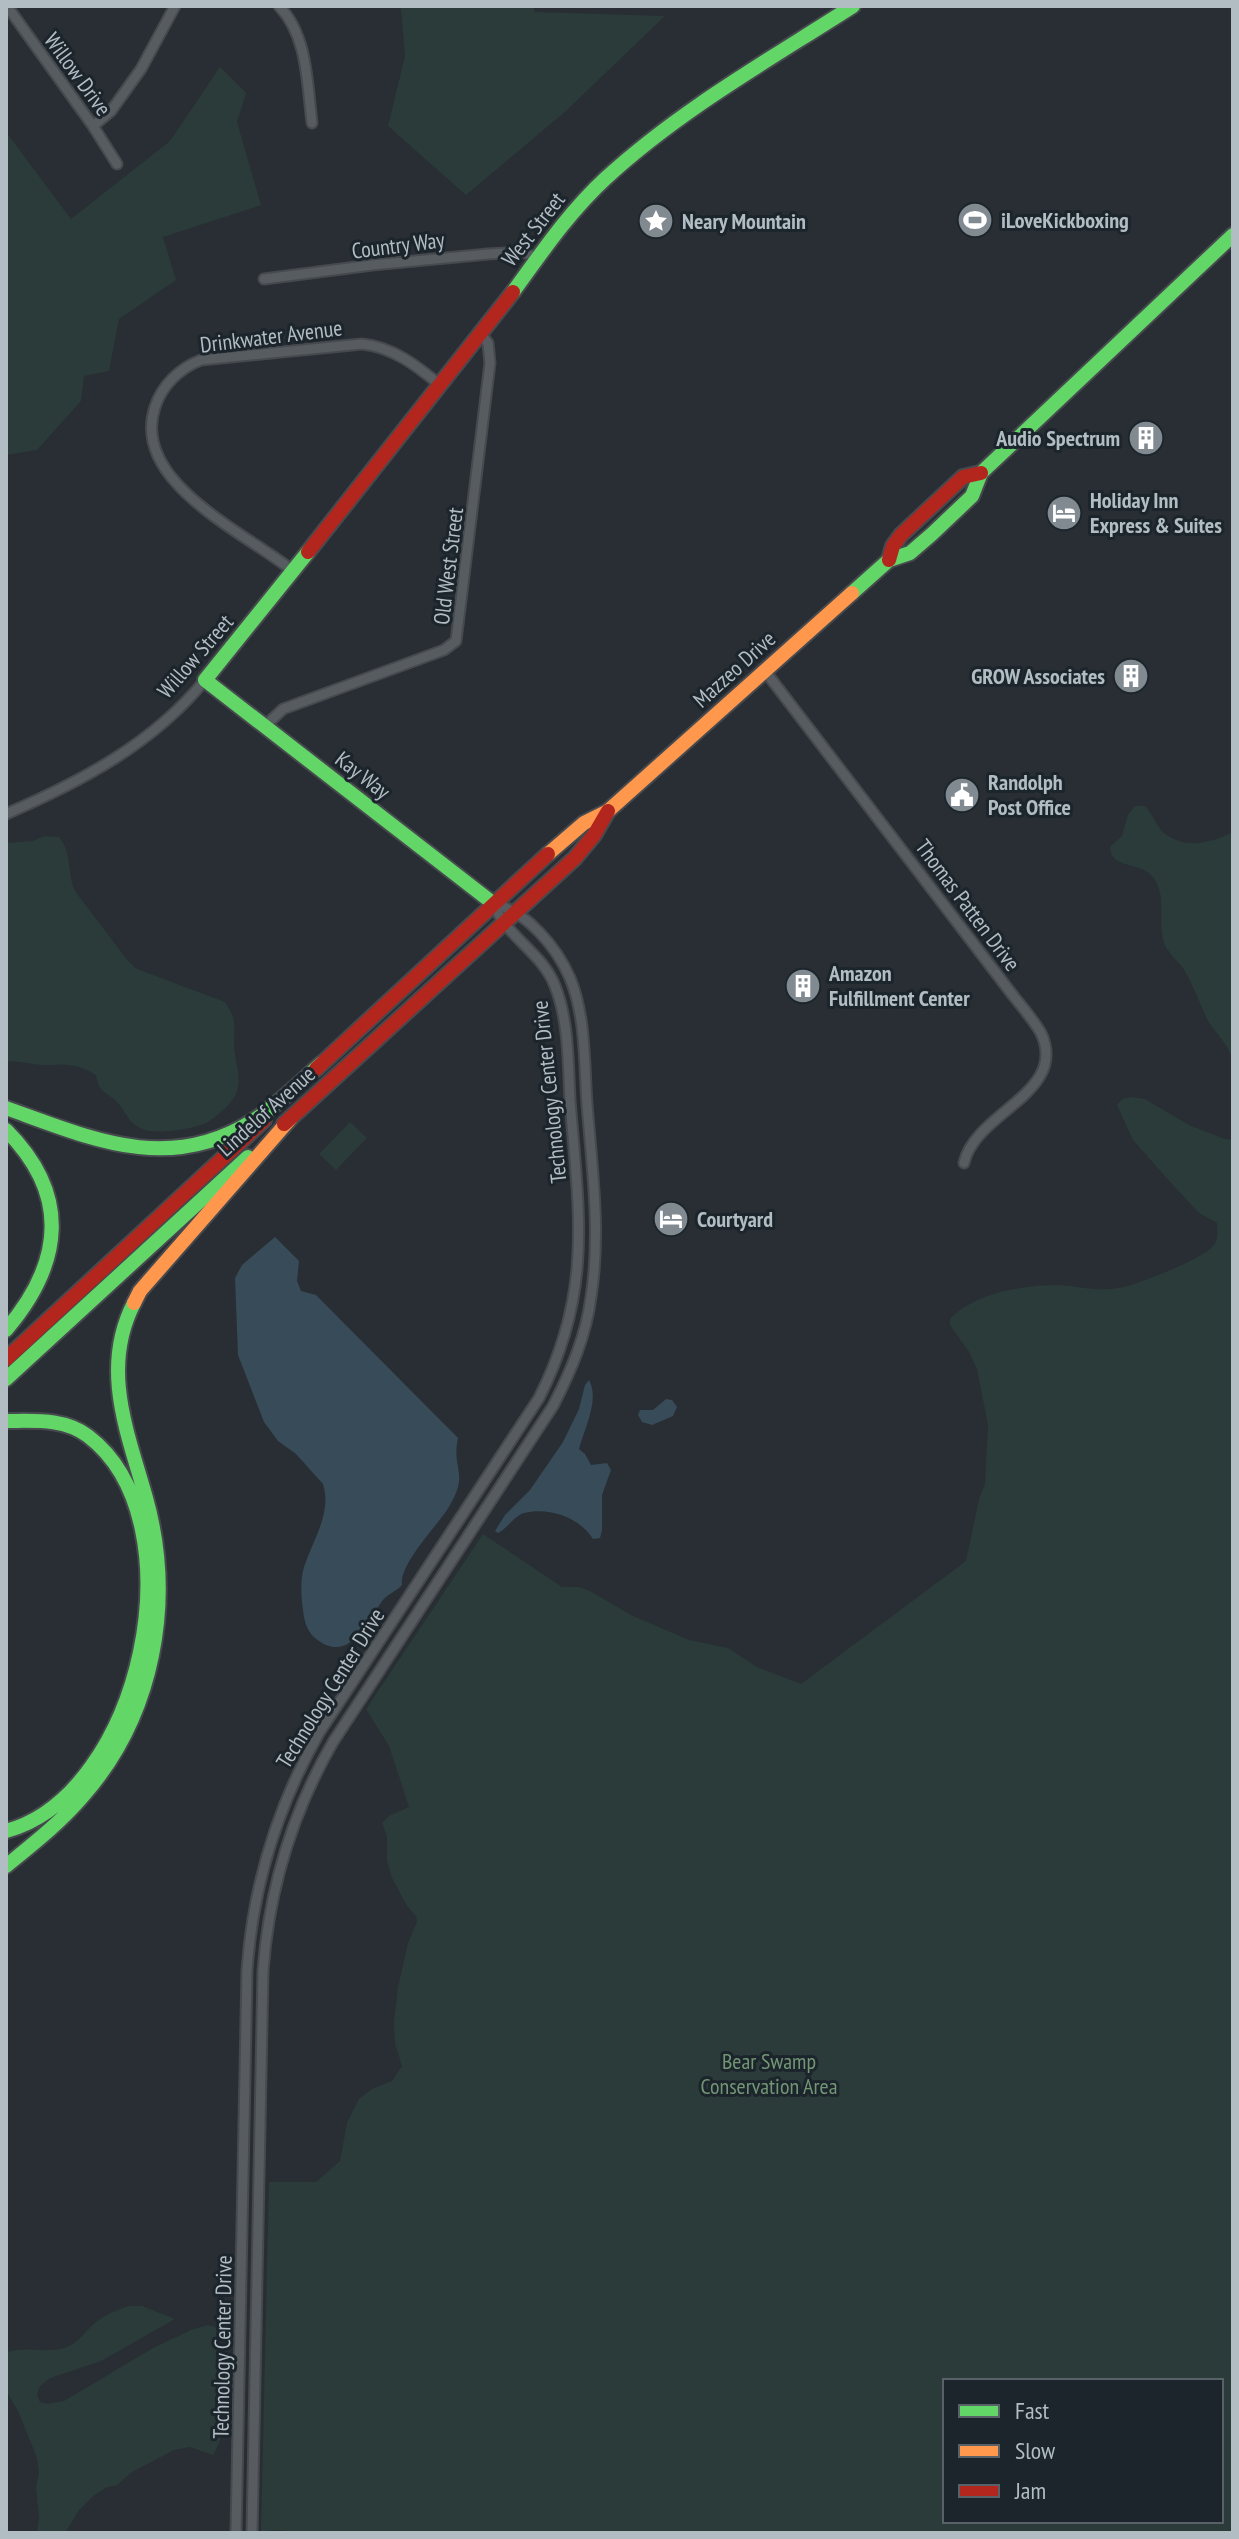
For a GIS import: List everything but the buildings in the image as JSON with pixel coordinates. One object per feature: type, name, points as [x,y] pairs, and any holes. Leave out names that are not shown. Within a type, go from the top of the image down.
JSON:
[{"type":"main road","name":"West Street","points":[[312,547],[577,208],[636,151],[853,6]]},
{"type":"main road","name":"Mazzeo Drive","points":[[536,865],[576,829],[608,811],[889,560],[893,546],[901,535],[963,477],[981,473],[1233,235]]},
{"type":"main road","name":"Willow Street","points":[[205,680],[312,547]]},
{"type":"main road","name":"Kay Way","points":[[205,680],[494,904]]},
{"type":"main road","name":"Mazzeo Drive","points":[[556,876],[589,843],[608,811]]},
{"type":"main road","name":"Lindelof Avenue","points":[[6,1359],[536,865]]},
{"type":"main road","name":"Lindelof Avenue","points":[[6,1379],[556,876]]},
{"type":"main road","points":[[6,1108],[119,1146],[146,1151],[186,1149],[218,1140],[251,1122],[322,1063]]},
{"type":"main road","points":[[6,1866],[60,1819],[101,1773],[134,1715],[152,1659],[159,1618],[159,1563],[154,1528],[114,1374],[116,1345],[122,1324],[144,1285],[291,1118]]},
{"type":"main road","points":[[6,1130],[27,1151],[40,1172],[49,1197],[53,1230],[50,1255],[38,1286],[6,1330]]},
{"type":"main road","points":[[6,1421],[36,1418],[69,1424],[89,1434],[107,1449],[125,1476],[136,1509],[145,1553],[147,1596],[140,1656],[131,1688],[109,1737],[84,1775],[55,1807],[28,1824],[6,1831]]},
{"type":"street","name":"Willow Drive","points":[[7,6],[117,164]]},
{"type":"street","points":[[93,126],[111,111],[141,69],[175,6]]},
{"type":"street","points":[[279,6],[300,43],[312,123]]},
{"type":"street","name":"Country Way","points":[[264,279],[488,254],[524,252],[536,258]]},
{"type":"street","name":"Old West Street","points":[[265,726],[283,709],[444,650],[456,641],[490,363],[488,343],[481,334]]},
{"type":"street","name":"Drinkwater Avenue","points":[[293,571],[195,501],[163,469],[154,449],[151,427],[158,397],[167,385],[189,366],[208,359],[362,344],[383,347],[396,353],[440,385]]},
{"type":"street","name":"Thomas Patten Drive","points":[[765,671],[1024,1009],[1042,1037],[1046,1060],[1037,1082],[975,1137],[964,1163]]},
{"type":"street","name":"Willow Street","points":[[6,814],[61,790],[115,759],[179,710],[205,680]]},
{"type":"street","name":"Technology Center Drive","points":[[252,2533],[263,1971],[268,1923],[283,1857],[304,1798],[333,1742],[553,1406],[575,1360],[591,1301],[596,1227],[582,1034],[576,998],[555,952],[516,912],[494,904]]},
{"type":"street","name":"Technology Center Drive","points":[[236,2533],[247,1970],[253,1911],[264,1863],[285,1800],[319,1733],[539,1398],[560,1354],[575,1298],[579,1269],[579,1212],[563,1014],[554,984],[541,962],[504,924],[494,904]]},
{"type":"green space","points":[[398,6],[533,6],[535,12],[665,16],[566,111],[466,195],[388,126],[405,56],[401,9]]},
{"type":"green space","points":[[220,67],[246,93],[237,122],[261,205],[163,237],[176,280],[119,319],[109,371],[84,376],[81,401],[37,450],[6,455],[6,132],[71,219],[170,141]]},
{"type":"green space","points":[[1135,806],[1145,806],[1164,833],[1181,842],[1207,842],[1233,832],[1233,1061],[1225,1043],[1207,1019],[1187,974],[1164,943],[1157,883],[1147,872],[1120,862],[1111,854],[1110,847],[1122,836],[1128,815]]},
{"type":"green space","points":[[45,836],[59,837],[63,843],[75,891],[128,961],[137,969],[225,1002],[230,1010],[234,1022],[238,1086],[230,1103],[208,1122],[175,1130],[148,1131],[134,1124],[117,1102],[101,1089],[96,1075],[80,1067],[6,1061],[6,843],[32,841]]},
{"type":"green space","name":"Bear Swamp Conservation Area","points":[[1131,1097],[1145,1099],[1189,1125],[1233,1140],[1233,2533],[261,2532],[269,2182],[316,2182],[340,2161],[347,2123],[359,2099],[372,2089],[392,2081],[402,2066],[395,2044],[394,2022],[408,1943],[417,1922],[392,1878],[387,1860],[387,1837],[382,1823],[389,1816],[409,1807],[389,1746],[366,1709],[483,1534],[562,1587],[579,1587],[590,1591],[631,1615],[689,1640],[728,1648],[757,1667],[801,1684],[966,1561],[985,1484],[988,1425],[977,1369],[950,1325],[950,1319],[972,1303],[1015,1289],[1058,1285],[1103,1289],[1128,1286],[1196,1258],[1216,1241],[1217,1223],[1199,1213],[1133,1140],[1117,1105],[1122,1099]]},
{"type":"green space","points":[[350,1122],[367,1138],[336,1170],[319,1154]]},
{"type":"green space","points":[[128,2306],[142,2306],[175,2319],[101,2361],[50,2378],[40,2386],[37,2395],[40,2402],[64,2401],[153,2348],[208,2325],[215,2327],[219,2335],[224,2425],[218,2445],[213,2455],[190,2447],[174,2450],[93,2496],[79,2510],[65,2533],[37,2533],[37,2458],[18,2411],[6,2391],[6,2353],[57,2350],[70,2346],[94,2323]]},
{"type":"water","points":[[275,1237],[299,1261],[297,1281],[301,1291],[316,1295],[458,1438],[458,1488],[447,1510],[406,1567],[402,1585],[383,1600],[355,1638],[338,1647],[327,1645],[310,1632],[304,1618],[302,1599],[304,1567],[323,1516],[323,1484],[296,1454],[278,1441],[264,1422],[238,1355],[235,1278],[242,1265]]},
{"type":"water","points":[[589,1380],[592,1405],[579,1449],[591,1465],[607,1463],[611,1470],[602,1495],[600,1538],[593,1539],[572,1520],[543,1511],[524,1513],[498,1533],[495,1531],[505,1515],[530,1490],[563,1442]]},
{"type":"water","points":[[666,1399],[672,1400],[677,1407],[673,1416],[652,1425],[642,1422],[638,1415],[640,1410],[653,1410]]},
{"type":"traffic: fast","points":[[513,292],[580,204],[634,153],[726,87],[853,6]]},
{"type":"traffic: fast","points":[[852,593],[889,560],[910,553],[932,534],[972,496],[981,473],[1233,235]]},
{"type":"traffic: fast","points":[[308,552],[205,680],[494,904]]},
{"type":"traffic: fast","points":[[6,1108],[68,1130],[128,1146],[189,1146],[220,1138],[251,1122],[279,1102],[322,1063]]},
{"type":"traffic: fast","points":[[6,1130],[27,1155],[41,1179],[50,1204],[52,1229],[39,1280],[6,1330]]},
{"type":"traffic: fast","points":[[6,1379],[248,1157]]},
{"type":"traffic: fast","points":[[6,1866],[65,1815],[107,1764],[127,1730],[142,1693],[152,1655],[158,1616],[155,1537],[125,1425],[118,1377],[124,1328],[134,1303]]},
{"type":"traffic: fast","points":[[6,1421],[48,1422],[79,1430],[88,1436],[122,1476],[142,1529],[147,1589],[140,1652],[121,1713],[92,1766],[53,1807],[6,1831]]},
{"type":"traffic: slow","points":[[548,854],[584,823],[608,811],[852,593]]},
{"type":"traffic: slow","points":[[134,1303],[140,1291],[291,1118]]},
{"type":"traffic: jam","points":[[308,552],[513,292]]},
{"type":"traffic: jam","points":[[889,560],[893,546],[901,535],[963,477],[981,473]]},
{"type":"traffic: jam","points":[[284,1124],[575,858],[608,811]]},
{"type":"traffic: jam","points":[[316,1069],[548,854]]},
{"type":"traffic: jam","points":[[6,1359],[264,1120]]},
{"type":"place","name":"iLoveKickboxing","points":[[975,220]]},
{"type":"place","name":"Neary Mountain","points":[[656,221]]},
{"type":"place","name":"Audio Spectrum","points":[[1146,438]]},
{"type":"place","name":"Holiday Inn Express & Suites","points":[[1064,513]]},
{"type":"place","name":"GROW Associates","points":[[1131,676]]},
{"type":"place","name":"Randolph Post Office","points":[[962,795]]},
{"type":"place","name":"Amazon Fulfillment Center","points":[[803,986]]},
{"type":"place","name":"Courtyard","points":[[671,1219]]}]
